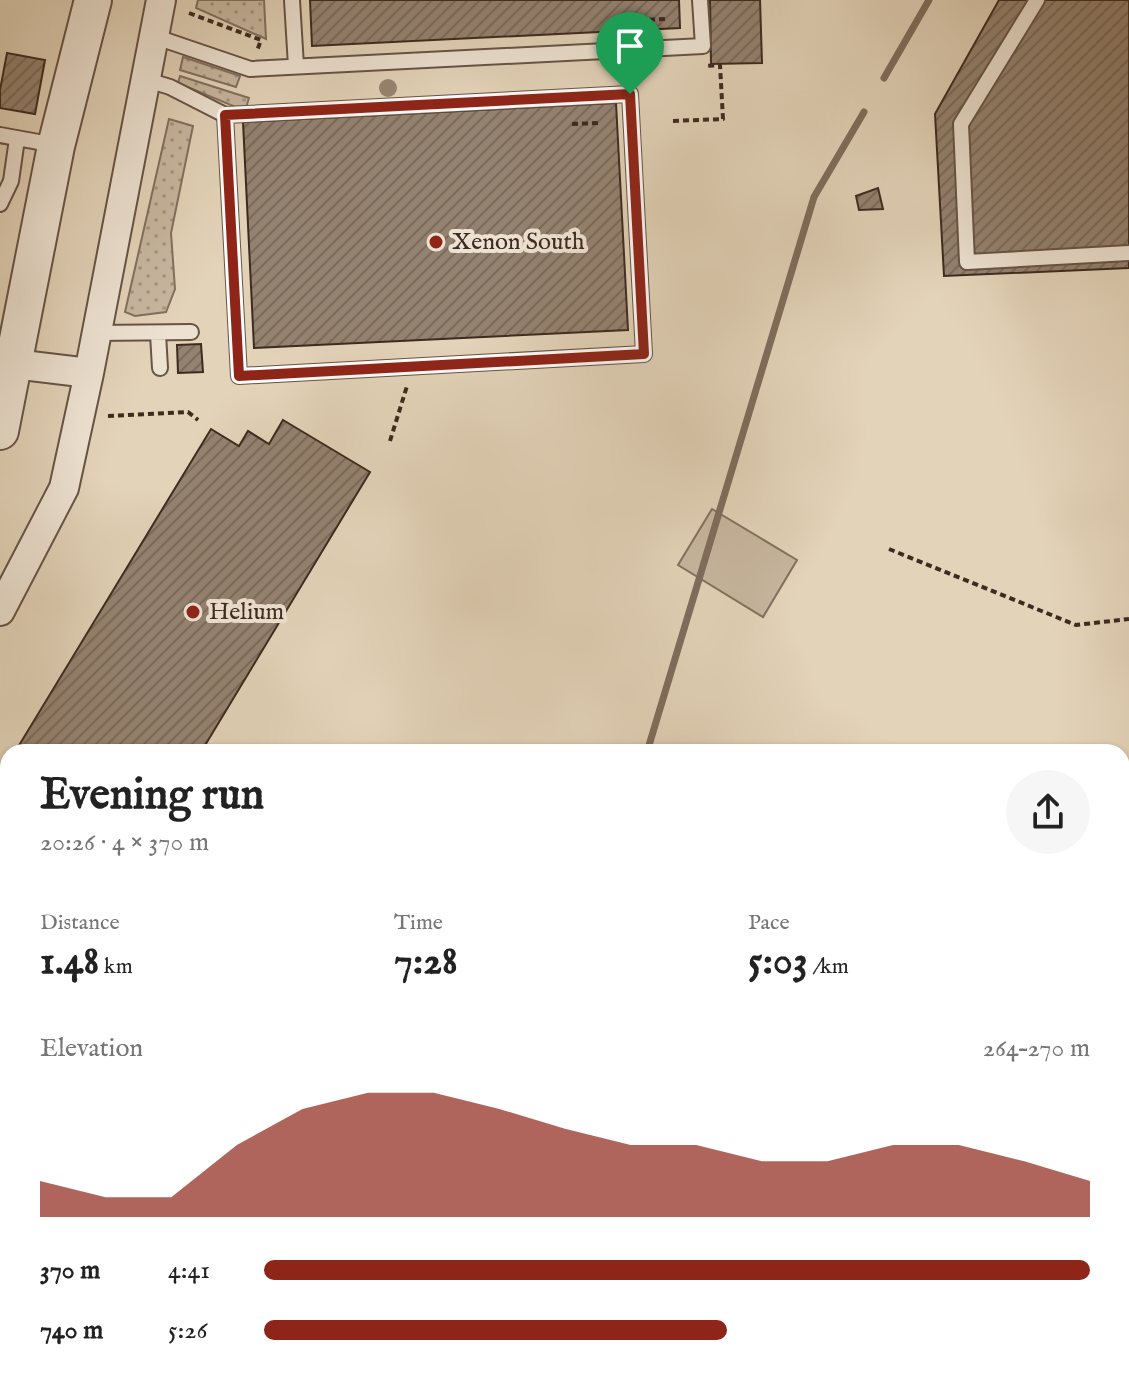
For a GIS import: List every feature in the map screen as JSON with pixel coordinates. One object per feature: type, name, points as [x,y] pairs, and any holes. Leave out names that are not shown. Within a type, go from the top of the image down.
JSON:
[{"type":"street","points":[[0,431],[14,364],[30,184],[56,146],[93,0]]},
{"type":"street","points":[[0,611],[64,488],[161,0]]},
{"type":"street","points":[[14,364],[89,373]]},
{"type":"lane","points":[[292,0],[296,66]]},
{"type":"lane","points":[[153,36],[250,69],[703,46],[700,0]]},
{"type":"lane","points":[[1037,0],[961,124],[967,262],[1129,253]]},
{"type":"lane","points":[[144,79],[170,87],[225,115],[630,94],[644,354],[239,376],[225,115]]},
{"type":"lane","points":[[0,135],[56,146]]},
{"type":"lane","points":[[0,204],[30,184],[17,139]]},
{"type":"lane","points":[[96,333],[191,332]]},
{"type":"lane","points":[[158,334],[160,368]]},
{"type":"path","points":[[189,13],[261,40]]},
{"type":"path","points":[[619,21],[665,19]]},
{"type":"path","points":[[673,121],[723,119],[720,65]]},
{"type":"path","points":[[572,124],[598,123]]},
{"type":"path","points":[[390,441],[408,383]]},
{"type":"path","points":[[108,416],[188,412],[198,420]]},
{"type":"path","points":[[889,549],[1076,625],[1129,619]]},
{"type":"shaded area","points":[[198,0],[264,0],[266,39],[196,8]]},
{"type":"shaded area","points":[[183,57],[240,76],[236,87],[180,70]]},
{"type":"shaded area","points":[[180,76],[249,98],[245,111],[178,83]]},
{"type":"shaded area","points":[[169,119],[193,126],[171,233],[175,289],[166,312],[135,316],[125,312]]},
{"type":"shaded area","points":[[712,509],[797,560],[763,617],[678,565]]},
{"type":"building","points":[[310,0],[679,0],[680,28],[312,46]]},
{"type":"building","points":[[710,0],[760,0],[762,63],[711,64]]},
{"type":"building","points":[[999,0],[1129,0],[1129,268],[944,276],[935,114]]},
{"type":"building","points":[[7,53],[45,60],[35,114],[0,108]]},
{"type":"building","name":"Xenon South","points":[[616,103],[628,330],[254,348],[243,122]]},
{"type":"building","points":[[878,188],[883,209],[859,210],[856,196]]},
{"type":"building","points":[[201,344],[203,372],[178,373],[177,345]]},
{"type":"building","name":"Helium","points":[[283,420],[370,472],[206,744],[20,744],[211,429],[239,446],[248,431],[269,444]]},
{"type":"waterway","points":[[884,78],[929,0]]},
{"type":"waterway","points":[[649,744],[814,197],[864,112]]},
{"type":"place","name":"Xenon South","points":[[436,242]]},
{"type":"place","name":"Helium","points":[[193,612]]},
{"type":"route","points":[[630,94],[644,354],[239,376],[225,115],[630,94]]}]
